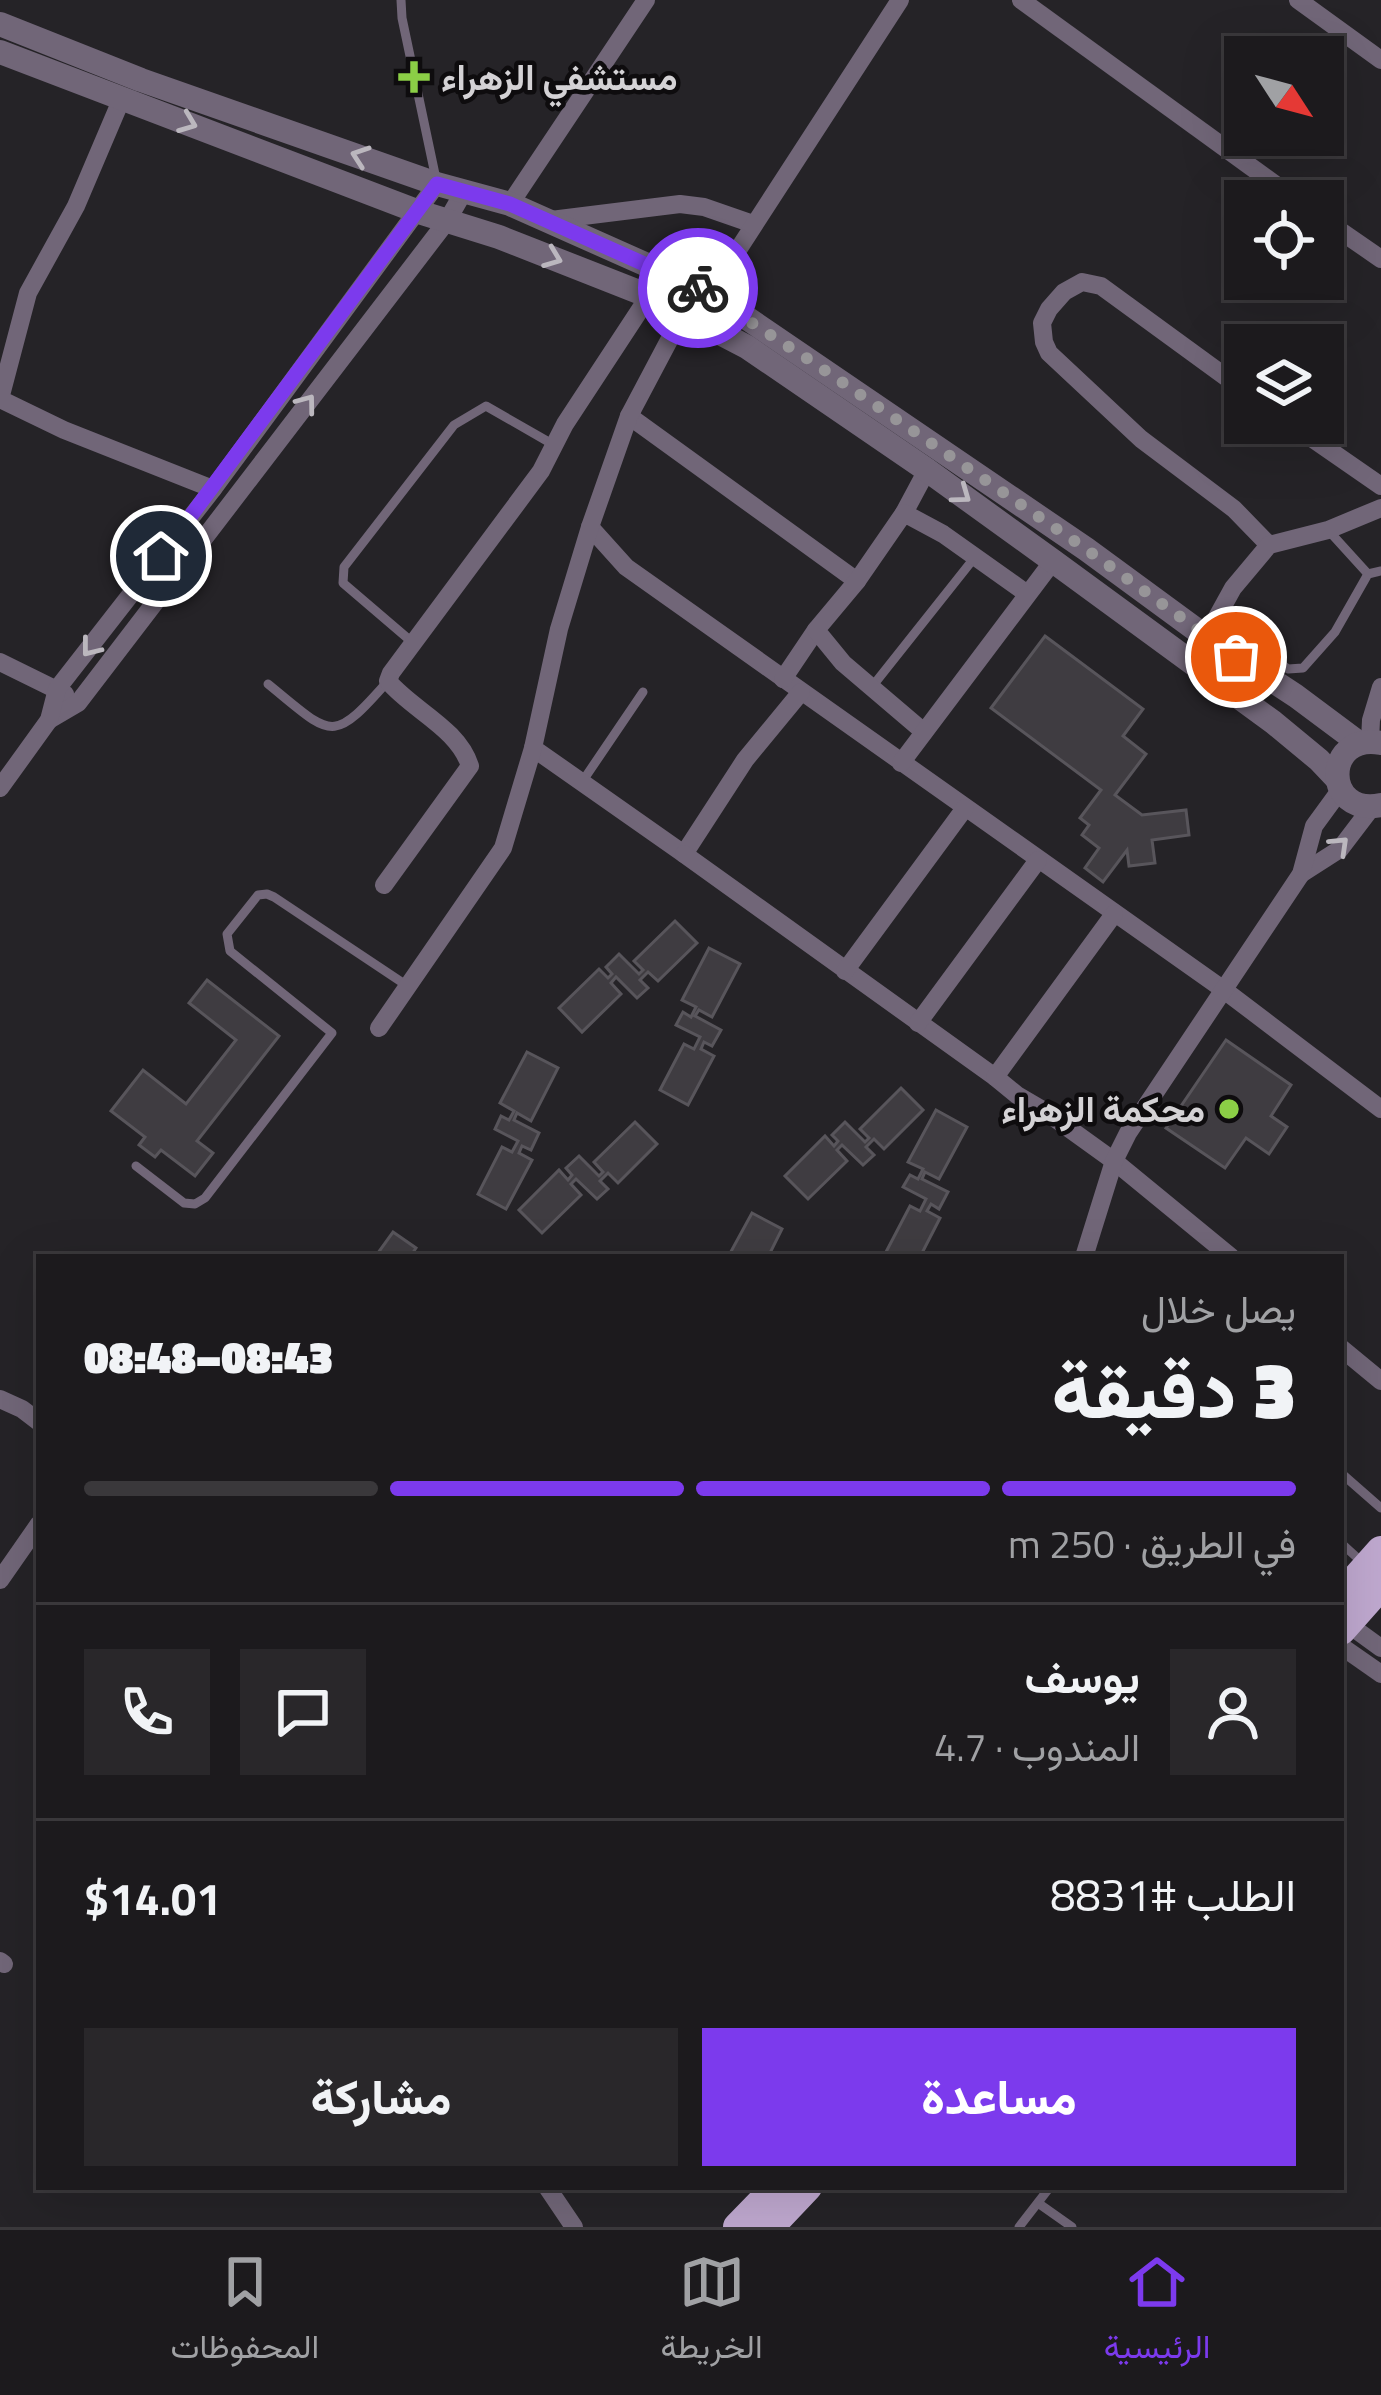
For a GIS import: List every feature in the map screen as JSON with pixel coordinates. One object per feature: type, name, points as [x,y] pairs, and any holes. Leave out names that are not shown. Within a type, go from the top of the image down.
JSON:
[{"type":"main road","points":[[1344,1620],[1376,1568]]},
{"type":"main road","points":[[738,2227],[774,2190]]},
{"type":"main road","points":[[769,2227],[804,2190]]},
{"type":"street","points":[[510,204],[646,0]]},
{"type":"street","points":[[710,293],[900,0]]},
{"type":"street","points":[[1021,0],[1269,180]]},
{"type":"street","points":[[1298,0],[1381,60]]},
{"type":"street","points":[[0,24],[141,80],[463,193],[510,204],[710,293],[1086,549],[1212,627],[1296,696],[1370,743]]},
{"type":"street","points":[[0,52],[418,212],[500,237],[649,296],[747,346],[927,470],[1273,722],[1319,760],[1350,801],[1378,807],[1340,850],[1300,874]]},
{"type":"street","points":[[122,98],[76,206],[28,293],[0,399],[64,430],[213,489]]},
{"type":"street","points":[[0,788],[49,720],[58,689],[213,489],[437,184]]},
{"type":"street","points":[[49,720],[78,703],[463,193]]},
{"type":"street","points":[[548,221],[680,204],[753,224]]},
{"type":"street","points":[[1344,230],[1377,249]]},
{"type":"street","points":[[1224,376],[1101,286],[1082,282],[1064,292],[1042,323],[1049,353],[1065,369],[1141,439],[1234,509],[1269,545]]},
{"type":"street","points":[[384,885],[470,766],[467,756],[428,713],[388,681],[541,471],[565,424],[649,296]]},
{"type":"street","points":[[380,1028],[503,848],[590,527],[629,416],[684,312]]},
{"type":"street","points":[[629,416],[857,581]]},
{"type":"street","points":[[1320,444],[1381,486]]},
{"type":"street","points":[[783,679],[904,513],[927,470]]},
{"type":"street","points":[[1212,627],[1233,588],[1269,545],[1328,530],[1381,508]]},
{"type":"street","points":[[904,513],[1027,592]]},
{"type":"street","points":[[590,527],[626,567],[1224,990],[1381,1108]]},
{"type":"street","points":[[901,763],[1053,561]]},
{"type":"street","points":[[816,630],[844,663],[924,732]]},
{"type":"street","points":[[0,662],[78,703]]},
{"type":"street","points":[[1370,743],[1381,687]]},
{"type":"street","points":[[684,854],[745,760],[801,692]]},
{"type":"street","points":[[1085,1254],[1114,1161],[1128,1133],[1300,874],[1314,826],[1339,784],[1342,757],[1370,743]]},
{"type":"street","points":[[533,748],[1114,1161],[1227,1254]]},
{"type":"street","points":[[845,971],[964,808]]},
{"type":"street","points":[[918,1023],[1038,860]]},
{"type":"street","points":[[994,1077],[1114,914]]},
{"type":"street","points":[[1344,1350],[1381,1381]]},
{"type":"street","points":[[0,1400],[36,1420]]},
{"type":"street","points":[[0,1580],[36,1528]]},
{"type":"street","points":[[1344,1624],[1381,1648]]},
{"type":"street","points":[[1344,1626],[1381,1674]]},
{"type":"street","points":[[549,2190],[574,2227]]},
{"type":"lane","points":[[401,0],[437,184]]},
{"type":"lane","points":[[413,643],[343,583],[344,567],[454,425],[479,408],[487,406],[554,445]]},
{"type":"lane","points":[[1328,530],[1367,574]]},
{"type":"lane","points":[[871,688],[975,557]]},
{"type":"lane","points":[[1212,627],[1288,669],[1303,668],[1335,632],[1367,574],[1381,571]]},
{"type":"lane","points":[[268,683],[315,721],[333,728],[358,714],[388,681]]},
{"type":"lane","points":[[582,782],[643,692]]},
{"type":"lane","points":[[136,1166],[184,1203],[206,1198],[332,1033],[230,951],[227,934],[258,895],[274,897],[407,986]]},
{"type":"lane","points":[[1344,1476],[1381,1508]]},
{"type":"lane","points":[[1344,1545],[1376,1568]]},
{"type":"lane","points":[[1019,2227],[1048,2190]]},
{"type":"lane","points":[[1038,2203],[1072,2227]]},
{"type":"building","points":[[1045,636],[1143,709],[1123,736],[1146,754],[1115,795],[1142,815],[1186,810],[1189,835],[1152,840],[1155,863],[1129,866],[1127,850],[1103,882],[1085,868],[1099,848],[1082,835],[1089,825],[1080,818],[1101,790],[991,708]]},
{"type":"building","points":[[675,921],[697,943],[658,981],[648,972],[640,980],[648,988],[637,998],[616,977],[611,983],[621,994],[582,1032],[559,1008],[599,969],[608,978],[612,974],[606,967],[619,954],[639,974],[643,970],[634,961]]},
{"type":"building","points":[[709,948],[740,964],[712,1017],[699,1010],[695,1016],[721,1030],[712,1046],[704,1042],[701,1049],[714,1056],[688,1105],[660,1090],[684,1044],[694,1049],[700,1037],[676,1025],[683,1012],[691,1017],[696,1007],[682,1000]]},
{"type":"building","points":[[207,980],[279,1036],[197,1141],[213,1153],[195,1176],[161,1150],[155,1157],[139,1145],[145,1137],[111,1111],[143,1070],[186,1104],[236,1040],[189,1003]]},
{"type":"building","points":[[1226,1040],[1291,1085],[1271,1116],[1287,1127],[1269,1154],[1246,1138],[1225,1168],[1166,1128]]},
{"type":"building","points":[[527,1052],[558,1068],[531,1121],[517,1113],[514,1120],[539,1133],[531,1150],[522,1146],[519,1153],[532,1160],[506,1209],[478,1194],[502,1147],[512,1152],[518,1141],[495,1129],[501,1116],[509,1120],[514,1111],[500,1103]]},
{"type":"building","points":[[901,1088],[923,1110],[884,1149],[874,1139],[866,1147],[874,1155],[863,1165],[842,1145],[837,1150],[847,1161],[808,1199],[785,1176],[825,1136],[834,1146],[838,1141],[832,1135],[845,1122],[865,1142],[869,1138],[860,1129]]},
{"type":"building","points":[[936,1110],[967,1127],[939,1179],[925,1172],[922,1179],[948,1192],[939,1209],[931,1204],[927,1211],[940,1218],[922,1254],[890,1254],[886,1252],[910,1206],[920,1211],[926,1199],[903,1187],[910,1175],[918,1179],[923,1169],[908,1162]]},
{"type":"building","points":[[635,1122],[657,1144],[618,1183],[608,1173],[600,1181],[608,1189],[597,1199],[576,1179],[571,1184],[581,1195],[542,1233],[519,1210],[559,1170],[568,1180],[572,1175],[566,1168],[579,1156],[599,1176],[603,1172],[594,1162]]},
{"type":"building","points":[[752,1213],[782,1229],[770,1254],[730,1254]]},
{"type":"building","points":[[393,1232],[416,1248],[412,1254],[377,1254]]},
{"type":"way so far","points":[[698,288],[1086,549],[1236,657]]},
{"type":"place","name":"مستشفي الزهراء","points":[[414,77]]},
{"type":"place","name":"محكمة الزهراء","points":[[1229,1109]]},
{"type":"route","points":[[161,556],[437,184],[510,204],[698,288]]}]
